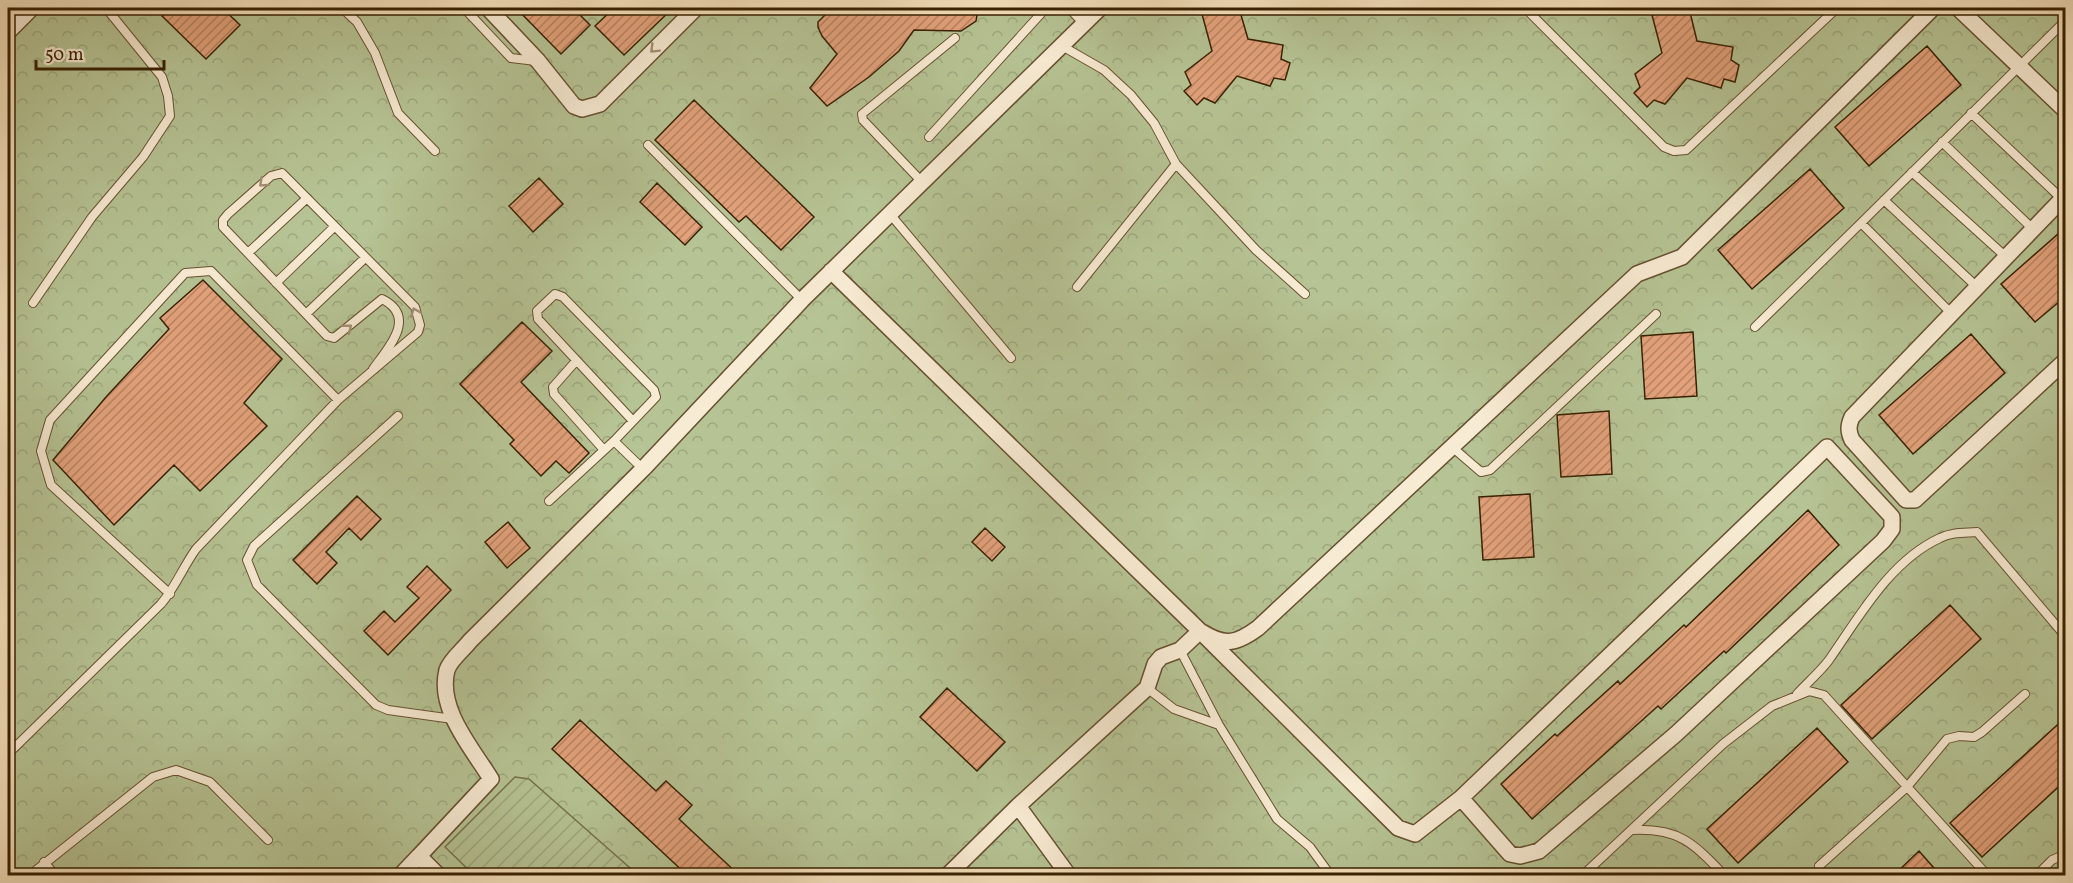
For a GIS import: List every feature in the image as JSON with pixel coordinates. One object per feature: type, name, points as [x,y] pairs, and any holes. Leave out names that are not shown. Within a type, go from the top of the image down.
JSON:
[{"type":"street","points":[[8,32],[32,8]]},
{"type":"street","points":[[488,8],[538,61],[574,106],[591,108],[600,104],[696,8]]},
{"type":"street","points":[[400,876],[491,779],[453,718],[447,697],[447,669],[470,641],[643,469],[802,300],[1099,8]]},
{"type":"street","points":[[1200,631],[1216,641],[1230,642],[1252,632],[1637,274],[1682,257],[1933,8]]},
{"type":"street","points":[[1958,8],[2066,111]]},
{"type":"street","points":[[2064,197],[1852,417],[1848,425],[1852,440],[1906,500],[1915,500],[2066,360]]},
{"type":"street","points":[[831,271],[1398,828],[1415,834],[1461,798],[1827,447],[1893,517],[1892,529],[1884,541],[1676,734],[1539,851],[1520,856],[1510,854],[1461,798]]},
{"type":"street","points":[[947,876],[1018,806],[1147,688],[1155,664],[1161,657],[1180,650],[1200,631]]},
{"type":"street","points":[[1018,806],[1069,876]]},
{"type":"street","points":[[420,856],[439,876]]},
{"type":"lane","points":[[33,303],[92,217],[143,157],[170,116],[168,96],[162,77],[106,8]]},
{"type":"lane","points":[[342,8],[357,22],[375,53],[398,113],[435,151]]},
{"type":"lane","points":[[464,8],[512,58],[538,61]]},
{"type":"lane","points":[[929,137],[1046,8]]},
{"type":"lane","points":[[1069,8],[1084,24]]},
{"type":"lane","points":[[1525,8],[1664,147],[1674,151],[1686,150],[1838,8]]},
{"type":"lane","points":[[1755,327],[2065,22]]},
{"type":"lane","points":[[922,182],[863,120],[862,114],[955,38]]},
{"type":"lane","points":[[1062,46],[1104,70],[1131,95],[1154,123],[1176,164],[1256,250],[1305,294]]},
{"type":"lane","points":[[1971,113],[2064,197]]},
{"type":"lane","points":[[1942,142],[2033,229]]},
{"type":"lane","points":[[648,145],[802,300]]},
{"type":"lane","points":[[1077,287],[1176,164]]},
{"type":"lane","points":[[1912,172],[2006,257]]},
{"type":"lane","points":[[8,754],[170,594],[181,569],[196,549],[338,400],[373,369],[388,360],[418,332],[420,325],[415,307],[333,228],[282,173],[271,176],[228,214],[223,220],[223,227],[327,336],[334,338],[382,299],[390,303],[398,316],[398,336],[373,369]]},
{"type":"lane","points":[[248,253],[306,199]]},
{"type":"lane","points":[[1884,200],[1977,287]]},
{"type":"lane","points":[[890,214],[1011,358]]},
{"type":"lane","points":[[1861,223],[1951,313]]},
{"type":"lane","points":[[276,283],[333,228]]},
{"type":"lane","points":[[306,314],[365,258]]},
{"type":"lane","points":[[170,594],[51,485],[41,451],[50,420],[186,273],[211,272],[338,400]]},
{"type":"lane","points":[[549,501],[614,441],[633,422],[656,398],[654,390],[563,297],[555,294],[537,311],[538,319],[633,422]]},
{"type":"lane","points":[[1452,447],[1481,472],[1490,470],[1656,314]]},
{"type":"lane","points":[[576,360],[553,387],[554,394],[604,450]]},
{"type":"lane","points":[[398,416],[254,546],[247,560],[257,585],[376,705],[388,710],[453,718]]},
{"type":"lane","points":[[614,441],[643,469]]},
{"type":"lane","points":[[1797,694],[1827,662],[1858,616],[1894,573],[1923,548],[1953,533],[1977,532],[2066,636]]},
{"type":"lane","points":[[1180,650],[1219,725],[1277,819],[1310,847],[1331,876]]},
{"type":"lane","points":[[1147,688],[1174,710],[1219,725]]},
{"type":"lane","points":[[1582,876],[1723,744],[1772,706],[1809,691],[1824,695],[1988,876]]},
{"type":"lane","points":[[1819,866],[1907,787],[1947,740],[1959,736],[1974,736],[2025,694]]},
{"type":"lane","points":[[29,876],[153,777],[176,770],[210,782],[268,840]]},
{"type":"lane","points":[[1633,830],[1655,829],[1672,832],[1692,842],[1725,876]]},
{"type":"lane","points":[[2036,876],[2052,860],[2066,854]]},
{"type":"lane","points":[[44,862],[56,876]]},
{"type":"green space","points":[[8,8],[2065,8],[2065,875],[8,875]]},
{"type":"green space","points":[[515,777],[529,779],[638,875],[474,875],[445,847]]},
{"type":"building","points":[[170,8],[222,8],[240,25],[206,59],[162,16]]},
{"type":"building","points":[[516,8],[573,8],[590,25],[561,54]]},
{"type":"building","points":[[614,8],[673,8],[624,55],[595,26]]},
{"type":"building","points":[[832,8],[977,8],[977,15],[976,21],[961,31],[914,30],[899,51],[869,77],[827,106],[810,88],[837,54],[822,36],[818,27],[818,22]]},
{"type":"building","points":[[1212,8],[1239,8],[1248,39],[1283,45],[1281,59],[1290,63],[1285,80],[1274,78],[1270,86],[1237,76],[1215,103],[1204,98],[1197,105],[1184,91],[1191,85],[1185,72],[1212,51],[1202,14],[1213,11]]},
{"type":"building","points":[[1689,8],[1697,41],[1733,47],[1731,60],[1739,65],[1735,82],[1724,79],[1721,88],[1687,78],[1665,104],[1654,100],[1647,107],[1634,93],[1640,87],[1635,74],[1662,53],[1652,15]]},
{"type":"building","points":[[1927,46],[1961,85],[1869,166],[1835,127]]},
{"type":"building","points":[[694,100],[814,217],[781,250],[746,216],[739,222],[655,140]]},
{"type":"building","points":[[1810,169],[1844,208],[1752,289],[1718,250]]},
{"type":"building","points":[[539,178],[563,204],[533,232],[509,206]]},
{"type":"building","points":[[657,183],[702,227],[685,245],[640,202]]},
{"type":"building","points":[[2066,227],[2066,296],[2035,322],[2001,284]]},
{"type":"building","points":[[203,280],[282,359],[244,403],[267,426],[200,491],[174,465],[114,525],[53,460],[106,397],[169,329],[160,318]]},
{"type":"building","points":[[522,322],[552,351],[521,382],[589,453],[569,473],[556,461],[541,476],[510,444],[514,440],[460,384]]},
{"type":"building","points":[[1693,332],[1697,396],[1645,399],[1641,336]]},
{"type":"building","points":[[1971,334],[2005,373],[1913,454],[1879,415]]},
{"type":"building","points":[[1609,411],[1612,474],[1561,477],[1557,415]]},
{"type":"building","points":[[1530,494],[1534,557],[1483,560],[1479,497]]},
{"type":"building","points":[[357,496],[381,519],[361,540],[349,528],[326,552],[337,563],[317,584],[293,560]]},
{"type":"building","points":[[1808,510],[1839,545],[1726,653],[1724,651],[1661,709],[1658,706],[1532,819],[1501,784],[1555,734],[1557,736],[1618,681],[1620,684],[1684,625],[1686,627]]},
{"type":"building","points":[[508,522],[530,548],[507,568],[485,542]]},
{"type":"building","points":[[985,528],[1005,547],[992,561],[972,542]]},
{"type":"building","points":[[427,566],[451,590],[388,655],[364,631],[384,611],[395,622],[419,598],[407,587]]},
{"type":"building","points":[[1950,605],[1981,639],[1872,739],[1841,705]]},
{"type":"building","points":[[947,688],[1005,742],[977,771],[920,717]]},
{"type":"building","points":[[2066,717],[2066,780],[1982,857],[1950,823]]},
{"type":"building","points":[[580,720],[656,791],[666,781],[692,805],[679,819],[740,876],[688,876],[552,749]]},
{"type":"building","points":[[1817,728],[1848,762],[1738,863],[1707,829]]},
{"type":"building","points":[[1919,851],[1941,876],[1893,876]]}]
